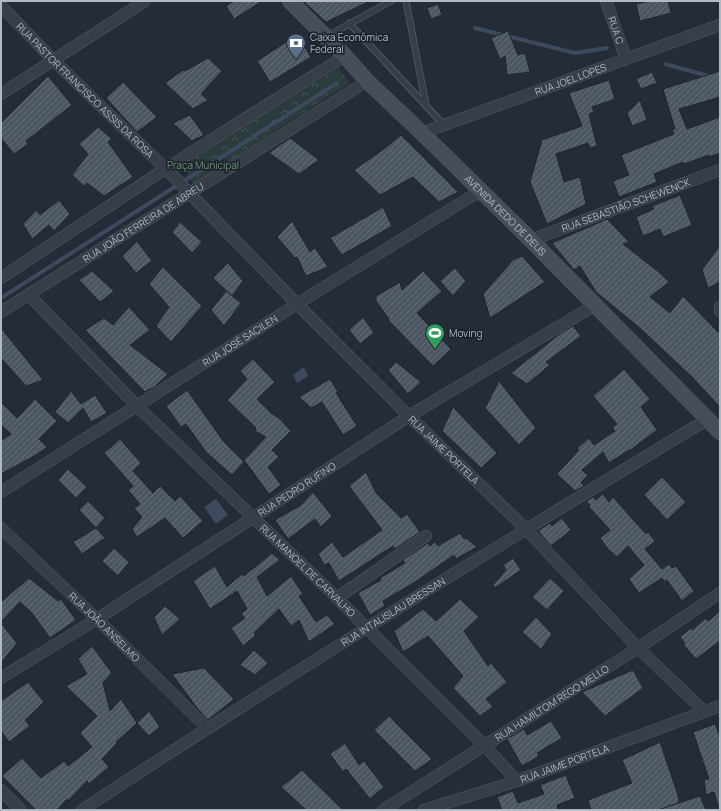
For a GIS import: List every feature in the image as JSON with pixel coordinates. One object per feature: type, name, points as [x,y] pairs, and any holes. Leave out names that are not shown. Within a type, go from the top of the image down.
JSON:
[{"type":"main road","name":"AVENIDA DEDO DE DEUS","points":[[290,1],[345,56],[366,81],[422,133],[531,240],[657,366],[720,432]]},
{"type":"street","points":[[1,94],[145,1]]},
{"type":"street","name":"RUA C","points":[[606,1],[626,59]]},
{"type":"street","name":"RUA PASTOR FRANCISCO ASSIS DA ROSA","points":[[1,6],[54,61],[168,171],[186,191]]},
{"type":"street","name":"RUA JOEL LOPES","points":[[422,133],[720,25]]},
{"type":"street","points":[[3,273],[168,171],[345,56]]},
{"type":"street","name":"RUA JOÃO FERREIRA DE ABREU","points":[[1,312],[186,191],[366,81]]},
{"type":"street","name":"RUA SEBASTIÃO SCHEWENCK","points":[[531,240],[720,170]]},
{"type":"street","name":"RUA JAIME PORTELA","points":[[186,191],[409,416],[526,529],[638,648],[704,711]]},
{"type":"street","name":"RUA JOSÉ SACILEN","points":[[1,492],[297,304],[480,191]]},
{"type":"street","name":"RUA MANOEL DE CARVALHO","points":[[29,295],[137,406],[337,598],[484,745],[517,781]]},
{"type":"street","name":"RUA PEDRO RUFINO","points":[[1,678],[97,619],[409,416],[595,305]]},
{"type":"street","name":"RUA INTALISLAU BRESSAN","points":[[82,810],[207,728],[367,628],[526,529],[708,419]]},
{"type":"street","name":"RUA JOÃO ANSELMO","points":[[1,528],[97,619],[207,728]]},
{"type":"street","points":[[337,598],[426,536]]},
{"type":"street","name":"RUA HAMILTOM REGO MELLO","points":[[383,810],[638,648],[720,593]]},
{"type":"street","name":"RUA JAIME PORTELA","points":[[424,810],[517,781],[720,706]]},
{"type":"street","points":[[1,790],[21,810]]},
{"type":"lane","points":[[326,37],[390,1]]},
{"type":"lane","points":[[406,1],[426,106]]},
{"type":"lane","points":[[349,23],[444,125]]},
{"type":"green space","name":"Praça Municipal","points":[[339,68],[349,83],[193,184],[182,165]]},
{"type":"water","points":[[304,367],[308,376],[297,383],[293,375]]},
{"type":"water","points":[[216,499],[228,515],[216,524],[204,507]]},
{"type":"building","points":[[234,1],[262,1],[234,19],[226,6]]},
{"type":"building","points":[[303,1],[370,1],[326,22]]},
{"type":"building","points":[[650,1],[668,1],[671,13],[640,21],[636,4]]},
{"type":"building","points":[[438,4],[442,15],[431,19],[427,8]]},
{"type":"building","points":[[508,31],[518,55],[525,53],[530,72],[507,75],[505,56],[500,59],[491,38]]},
{"type":"building","points":[[297,35],[311,57],[270,82],[257,61]]},
{"type":"building","points":[[208,58],[222,71],[201,94],[208,100],[193,109],[165,83],[183,70],[185,71]]},
{"type":"building","points":[[720,71],[720,97],[679,109],[687,129],[720,117],[720,153],[709,157],[709,155],[684,164],[683,162],[654,174],[657,182],[619,197],[613,181],[629,175],[621,155],[674,134],[672,130],[675,129],[663,89]]},
{"type":"building","points":[[652,72],[657,83],[641,89],[636,79]]},
{"type":"building","points":[[48,76],[72,105],[26,141],[28,144],[14,154],[1,138],[1,123]]},
{"type":"building","points":[[609,80],[615,99],[592,107],[594,112],[589,114],[597,146],[590,148],[588,143],[556,154],[564,182],[580,177],[586,204],[547,224],[530,182],[542,140],[582,126],[569,93]]},
{"type":"building","points":[[123,82],[157,117],[137,132],[106,98]]},
{"type":"building","points":[[640,100],[647,120],[632,126],[627,113]]},
{"type":"building","points":[[190,115],[204,135],[192,141],[173,123]]},
{"type":"building","points":[[98,127],[112,139],[108,142],[133,177],[104,196],[87,183],[84,186],[72,175],[88,154],[79,144]]},
{"type":"building","points":[[401,135],[458,192],[439,202],[413,177],[380,195],[354,170]]},
{"type":"building","points":[[290,138],[319,160],[299,174],[269,153]]},
{"type":"building","points":[[680,195],[692,225],[663,237],[660,229],[643,236],[636,217],[654,209],[652,206]]},
{"type":"building","points":[[59,200],[70,214],[54,231],[49,225],[32,239],[23,224],[36,210],[40,215]]},
{"type":"building","points":[[383,207],[392,226],[342,255],[330,238]]},
{"type":"building","points":[[607,219],[629,242],[623,244],[660,273],[669,282],[650,297],[670,313],[683,296],[720,334],[720,407],[693,378],[641,329],[596,292],[580,266],[574,270],[552,243]]},
{"type":"building","points":[[292,221],[310,252],[315,248],[328,267],[306,276],[297,257],[295,258],[277,237]]},
{"type":"building","points":[[180,222],[202,242],[192,253],[172,232]]},
{"type":"building","points":[[137,241],[152,261],[136,273],[122,256]]},
{"type":"building","points":[[720,245],[720,282],[708,288],[702,270]]},
{"type":"building","points":[[522,256],[545,282],[490,318],[483,294],[513,260]]},
{"type":"building","points":[[228,263],[243,281],[232,296],[213,278]]},
{"type":"building","points":[[163,267],[202,306],[171,342],[156,326],[169,307],[149,284]]},
{"type":"building","points":[[455,268],[466,281],[453,296],[440,281]]},
{"type":"building","points":[[92,271],[114,291],[100,302],[79,280]]},
{"type":"building","points":[[423,271],[442,291],[417,313],[451,349],[433,366],[388,320],[389,319],[376,301],[376,296],[400,282],[402,290]]},
{"type":"building","points":[[226,291],[241,303],[224,326],[211,310]]},
{"type":"building","points":[[129,307],[150,330],[130,345],[168,374],[154,387],[145,392],[85,330],[104,318],[113,325]]},
{"type":"building","points":[[363,317],[374,333],[360,344],[349,330]]},
{"type":"building","points":[[573,326],[581,336],[546,362],[550,365],[527,384],[511,373],[561,333]]},
{"type":"building","points":[[1,328],[43,380],[26,386],[1,358]]},
{"type":"building","points":[[253,359],[275,382],[257,399],[271,413],[279,418],[291,431],[272,450],[279,457],[268,467],[281,485],[269,494],[244,460],[266,437],[255,431],[256,428],[227,400],[247,379],[240,371]]},
{"type":"building","points":[[396,362],[421,382],[408,394],[388,370]]},
{"type":"building","points":[[624,369],[650,399],[641,407],[657,430],[629,451],[609,463],[603,452],[582,470],[588,475],[581,482],[584,486],[575,491],[557,474],[579,450],[577,448],[589,438],[594,445],[615,431],[612,427],[617,424],[593,396]]},
{"type":"building","points":[[330,379],[338,392],[336,393],[357,426],[343,435],[322,402],[311,408],[299,397]]},
{"type":"building","points":[[499,381],[536,428],[519,445],[485,408]]},
{"type":"building","points":[[187,390],[224,442],[244,462],[232,475],[206,452],[186,424],[181,427],[166,406]]},
{"type":"building","points":[[71,391],[81,404],[95,395],[107,413],[91,422],[83,408],[68,423],[55,412]]},
{"type":"building","points":[[35,399],[57,421],[39,439],[47,447],[36,455],[1,474],[1,441],[11,434],[1,425],[1,402],[17,418]]},
{"type":"building","points":[[453,407],[497,453],[481,468],[442,431]]},
{"type":"building","points":[[120,439],[141,463],[133,471],[153,493],[160,486],[175,501],[180,496],[203,521],[183,538],[165,518],[137,537],[132,529],[142,517],[134,508],[140,504],[128,490],[133,486],[104,453]]},
{"type":"building","points":[[68,469],[87,487],[76,498],[58,480]]},
{"type":"building","points":[[366,472],[376,493],[401,518],[407,514],[420,532],[395,549],[393,546],[339,581],[329,563],[324,565],[318,554],[332,542],[343,557],[382,530],[349,486]]},
{"type":"building","points":[[662,477],[686,502],[667,520],[644,495]]},
{"type":"building","points":[[313,492],[332,516],[321,527],[315,519],[288,539],[275,520],[301,505]]},
{"type":"building","points":[[603,494],[609,502],[613,497],[646,534],[648,532],[655,541],[645,549],[662,569],[669,564],[672,568],[676,566],[694,591],[682,601],[667,580],[665,582],[662,578],[639,593],[629,579],[644,565],[628,546],[617,557],[608,549],[600,538],[610,530],[589,507],[590,505],[586,501],[593,497],[596,500]]},
{"type":"building","points":[[88,501],[105,518],[96,528],[79,510]]},
{"type":"building","points":[[562,518],[571,530],[551,546],[538,531],[550,523],[552,526]]},
{"type":"building","points":[[96,528],[105,538],[82,554],[73,542]]},
{"type":"building","points":[[460,533],[464,539],[466,538],[477,547],[456,559],[454,555],[415,582],[383,601],[385,606],[370,615],[358,593],[381,580],[380,578],[405,563],[403,560],[428,543],[430,546],[435,542],[438,546]]},
{"type":"building","points":[[114,548],[129,562],[118,576],[102,561]]},
{"type":"building","points":[[272,553],[280,560],[257,577],[267,596],[291,576],[303,594],[299,596],[316,622],[327,615],[335,624],[309,642],[299,620],[291,626],[279,609],[254,633],[256,635],[243,646],[231,628],[245,618],[241,614],[247,609],[237,591],[210,609],[193,581],[215,566],[227,587],[242,574],[244,576]]},
{"type":"building","points":[[513,558],[521,570],[495,588],[493,585],[506,570],[503,565]]},
{"type":"building","points":[[29,578],[58,601],[61,599],[76,620],[50,638],[32,613],[20,602],[1,622],[1,602]]},
{"type":"building","points":[[550,578],[564,591],[547,610],[532,597]]},
{"type":"building","points":[[460,599],[479,617],[464,631],[488,666],[491,663],[507,682],[486,699],[493,707],[480,716],[453,688],[463,676],[428,636],[403,652],[394,631],[423,609],[436,621]]},
{"type":"building","points":[[165,606],[180,619],[162,635],[154,617]]},
{"type":"building","points":[[720,611],[720,641],[696,659],[683,644],[685,643],[680,637],[691,628],[692,630],[706,618],[708,621]]},
{"type":"building","points":[[536,617],[552,634],[541,649],[522,632]]},
{"type":"building","points":[[1,623],[17,643],[1,663]]},
{"type":"building","points":[[92,646],[112,673],[103,683],[110,711],[121,699],[137,723],[116,742],[117,743],[102,759],[109,767],[89,784],[87,781],[57,810],[36,810],[2,776],[22,758],[41,778],[64,761],[68,766],[92,747],[80,733],[97,716],[66,686],[87,674],[78,659]]},
{"type":"building","points":[[254,650],[268,663],[255,675],[240,665]]},
{"type":"building","points":[[204,668],[234,699],[208,720],[197,708],[172,674]]},
{"type":"building","points":[[633,670],[643,688],[605,716],[582,692]]},
{"type":"building","points":[[28,682],[44,702],[25,720],[30,726],[9,742],[1,731],[1,701]]},
{"type":"building","points":[[149,711],[160,727],[149,736],[137,723]]},
{"type":"building","points":[[389,716],[432,759],[415,771],[374,730]]},
{"type":"building","points":[[551,721],[562,738],[537,753],[539,756],[522,766],[507,739],[524,729],[527,735]]},
{"type":"building","points":[[715,724],[720,737],[720,805],[718,805],[714,792],[706,795],[704,780],[709,779],[693,732]]},
{"type":"building","points":[[660,742],[678,795],[679,803],[658,810],[591,810],[588,800],[632,783],[622,760]]},
{"type":"building","points":[[345,743],[359,765],[364,761],[384,787],[370,799],[346,769],[343,772],[330,754]]},
{"type":"building","points":[[302,770],[343,810],[306,810],[281,787]]},
{"type":"building","points":[[566,775],[575,798],[557,805],[558,810],[502,810],[497,797],[513,791],[518,803],[544,794],[540,785]]},
{"type":"building","points":[[700,796],[706,810],[663,810],[663,808]]},
{"type":"waterway","points":[[475,28],[575,53],[607,48]]},
{"type":"waterway","points":[[665,64],[720,79]]},
{"type":"waterway","points":[[1,298],[337,83]]},
{"type":"place","name":"Caixa Econômica Federal","points":[[296,60]]},
{"type":"place","name":"Moving","points":[[435,350]]}]
